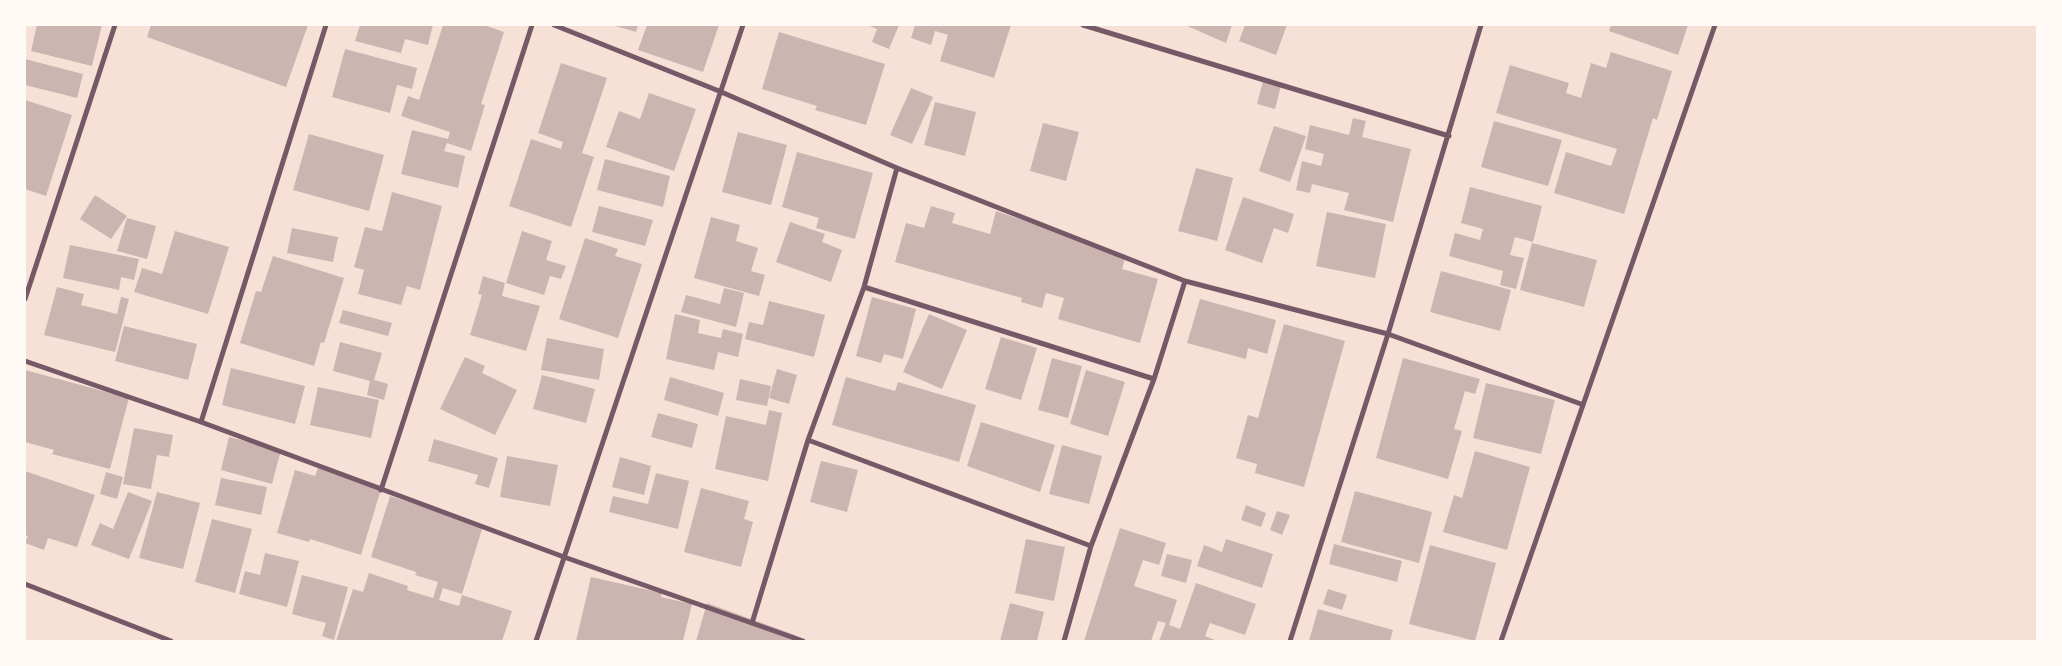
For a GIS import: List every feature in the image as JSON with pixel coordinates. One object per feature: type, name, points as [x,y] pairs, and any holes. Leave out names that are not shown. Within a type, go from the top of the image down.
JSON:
[{"type":"street","points":[[25,299],[115,25]]},
{"type":"street","points":[[201,422],[326,25]]},
{"type":"street","points":[[381,490],[532,25]]},
{"type":"street","points":[[554,25],[719,92],[897,168],[1185,281],[1388,334],[1582,404]]},
{"type":"street","points":[[536,641],[743,25]]},
{"type":"street","points":[[1082,25],[1449,136]]},
{"type":"street","points":[[1290,641],[1388,334],[1481,25]]},
{"type":"street","points":[[1501,641],[1715,25]]},
{"type":"street","points":[[752,623],[808,440],[864,287],[897,168]]},
{"type":"street","points":[[1064,641],[1091,546],[1154,379],[1185,281]]},
{"type":"street","points":[[864,287],[1154,379]]},
{"type":"street","points":[[25,361],[201,422],[564,557],[802,641]]},
{"type":"street","points":[[808,440],[1091,546]]},
{"type":"street","points":[[25,584],[171,641]]},
{"type":"building","points":[[37,25],[102,25],[92,66],[31,51]]},
{"type":"building","points":[[151,25],[308,25],[286,87],[147,37]]},
{"type":"building","points":[[360,25],[433,25],[428,45],[405,39],[401,53],[355,41]]},
{"type":"building","points":[[443,25],[484,25],[504,32],[481,104],[485,105],[471,151],[447,143],[444,151],[465,156],[458,188],[401,174],[412,130],[448,139],[450,132],[401,116],[408,96],[419,100]]},
{"type":"building","points":[[612,25],[638,25],[636,32]]},
{"type":"building","points":[[647,25],[719,25],[703,72],[638,50]]},
{"type":"building","points":[[867,25],[899,25],[889,49],[872,42],[877,29]]},
{"type":"building","points":[[915,25],[1011,25],[994,78],[940,61],[948,35],[935,31],[931,45],[911,38]]},
{"type":"building","points":[[1185,25],[1232,25],[1226,43]]},
{"type":"building","points":[[1245,25],[1287,25],[1276,55],[1239,41]]},
{"type":"building","points":[[1611,25],[1688,25],[1678,55],[1609,31]]},
{"type":"building","points":[[779,32],[885,64],[866,125],[815,110],[817,106],[762,89]]},
{"type":"building","points":[[345,49],[417,68],[412,89],[397,85],[390,113],[332,97]]},
{"type":"building","points":[[1611,52],[1672,71],[1657,120],[1653,118],[1624,214],[1554,193],[1566,152],[1611,166],[1617,149],[1496,113],[1510,65],[1569,83],[1566,93],[1581,98],[1591,63],[1606,68]]},
{"type":"building","points":[[25,59],[83,74],[77,98],[25,85]]},
{"type":"building","points":[[561,63],[607,78],[582,153],[594,157],[571,227],[509,206],[531,139],[561,149],[563,142],[538,133]]},
{"type":"building","points":[[1263,81],[1281,86],[1275,109],[1257,104]]},
{"type":"building","points":[[911,88],[933,97],[912,144],[890,135]]},
{"type":"building","points":[[649,93],[696,109],[674,171],[606,147],[619,111],[640,119]]},
{"type":"building","points":[[25,100],[72,115],[46,196],[25,189]]},
{"type":"building","points":[[935,102],[976,112],[965,156],[924,145]]},
{"type":"building","points":[[1353,118],[1366,121],[1362,137],[1411,149],[1393,222],[1344,210],[1349,193],[1312,184],[1310,193],[1296,190],[1302,161],[1321,166],[1324,154],[1305,149],[1310,125],[1349,135]]},
{"type":"building","points":[[1494,121],[1562,140],[1548,186],[1481,167]]},
{"type":"building","points":[[1043,123],[1079,132],[1066,181],[1030,171]]},
{"type":"building","points":[[1274,126],[1306,136],[1290,182],[1259,171]]},
{"type":"building","points":[[738,132],[787,145],[771,205],[722,192]]},
{"type":"building","points":[[309,134],[384,155],[369,211],[293,190]]},
{"type":"building","points":[[797,152],[873,173],[855,239],[816,228],[819,218],[782,207]]},
{"type":"building","points":[[605,159],[670,176],[663,207],[597,190]]},
{"type":"building","points":[[1196,168],[1233,178],[1217,241],[1178,231]]},
{"type":"building","points":[[1470,187],[1542,206],[1533,242],[1515,237],[1510,255],[1524,258],[1516,289],[1500,285],[1503,271],[1449,256],[1455,233],[1480,240],[1483,229],[1461,223]]},
{"type":"building","points":[[392,192],[442,206],[420,290],[407,286],[401,305],[358,294],[364,270],[354,267],[365,227],[382,231]]},
{"type":"building","points":[[95,195],[127,216],[111,239],[80,219]]},
{"type":"building","points":[[1243,197],[1294,214],[1288,233],[1274,228],[1262,263],[1225,250]]},
{"type":"building","points":[[599,206],[653,220],[645,246],[592,232]]},
{"type":"building","points":[[931,206],[955,213],[952,223],[990,234],[996,211],[1126,255],[1122,269],[1158,279],[1140,343],[1058,319],[1064,298],[1046,293],[1042,308],[1021,302],[1022,298],[895,262],[906,223],[924,228]]},
{"type":"building","points":[[1327,212],[1386,224],[1375,278],[1316,266]]},
{"type":"building","points":[[711,217],[740,225],[736,241],[758,248],[751,271],[765,275],[759,296],[694,278]]},
{"type":"building","points":[[127,218],[156,226],[147,259],[117,251]]},
{"type":"building","points":[[790,222],[825,234],[822,242],[842,250],[831,282],[776,262]]},
{"type":"building","points":[[292,228],[338,237],[333,262],[287,253]]},
{"type":"building","points":[[175,231],[229,247],[208,314],[134,292],[142,268],[162,274]]},
{"type":"building","points":[[522,231],[552,241],[546,260],[566,266],[561,279],[550,276],[544,295],[506,283]]},
{"type":"building","points":[[585,238],[618,249],[615,256],[642,264],[618,338],[559,319]]},
{"type":"building","points":[[1532,243],[1597,260],[1584,307],[1520,290]]},
{"type":"building","points":[[70,245],[139,259],[134,280],[121,277],[119,290],[63,278]]},
{"type":"building","points":[[273,256],[344,278],[324,343],[321,342],[314,366],[240,343],[256,291],[261,292]]},
{"type":"building","points":[[1441,271],[1511,290],[1500,331],[1430,312]]},
{"type":"building","points":[[483,276],[505,283],[502,296],[540,306],[526,351],[470,335],[482,295],[478,294]]},
{"type":"building","points":[[57,287],[84,294],[81,305],[117,314],[121,297],[129,299],[115,352],[44,335]]},
{"type":"building","points":[[724,288],[744,293],[736,327],[681,312],[686,295],[720,304]]},
{"type":"building","points":[[872,297],[916,309],[903,359],[884,354],[881,363],[856,356]]},
{"type":"building","points":[[1200,299],[1276,320],[1267,354],[1248,348],[1246,359],[1187,343]]},
{"type":"building","points":[[769,301],[825,315],[814,357],[745,339],[749,322],[763,325]]},
{"type":"building","points":[[343,310],[392,323],[388,336],[339,323]]},
{"type":"building","points":[[675,314],[700,320],[698,333],[721,338],[723,329],[743,334],[738,357],[718,352],[714,370],[666,359]]},
{"type":"building","points":[[929,314],[967,330],[942,389],[903,372]]},
{"type":"building","points":[[1284,324],[1345,341],[1304,487],[1255,473],[1257,464],[1236,458],[1248,415],[1258,418]]},
{"type":"building","points":[[124,326],[197,344],[188,380],[115,361]]},
{"type":"building","points":[[1001,337],[1037,348],[1021,400],[985,389]]},
{"type":"building","points":[[547,338],[604,349],[599,380],[541,370]]},
{"type":"building","points":[[340,342],[382,353],[374,380],[388,384],[384,400],[367,395],[370,381],[333,371]]},
{"type":"building","points":[[465,357],[485,366],[482,373],[517,390],[495,435],[440,409]]},
{"type":"building","points":[[1052,358],[1082,366],[1068,418],[1038,410]]},
{"type":"building","points":[[1403,358],[1480,379],[1475,394],[1465,391],[1454,429],[1462,431],[1448,479],[1376,458]]},
{"type":"building","points":[[231,368],[305,386],[295,424],[222,405]]},
{"type":"building","points":[[777,369],[797,375],[789,404],[769,398]]},
{"type":"building","points":[[25,370],[129,398],[110,469],[52,454],[54,450],[25,442]]},
{"type":"building","points":[[1086,370],[1125,382],[1108,436],[1070,424]]},
{"type":"building","points":[[542,375],[595,389],[586,423],[533,409]]},
{"type":"building","points":[[670,377],[724,393],[718,416],[664,400]]},
{"type":"building","points":[[846,377],[895,391],[898,382],[976,405],[959,462],[832,425]]},
{"type":"building","points":[[740,379],[771,386],[767,406],[736,400]]},
{"type":"building","points":[[1486,383],[1555,400],[1541,454],[1473,438]]},
{"type":"building","points":[[318,387],[379,400],[371,438],[310,425]]},
{"type":"building","points":[[769,410],[782,413],[768,481],[715,469],[726,416],[766,425]]},
{"type":"building","points":[[658,413],[698,424],[692,448],[651,437]]},
{"type":"building","points":[[981,422],[1055,445],[1040,492],[967,466]]},
{"type":"building","points":[[134,428],[173,435],[169,457],[157,455],[151,489],[123,484]]},
{"type":"building","points":[[229,437],[281,450],[272,484],[221,470]]},
{"type":"building","points":[[434,439],[498,458],[489,488],[475,484],[478,475],[428,461]]},
{"type":"building","points":[[1062,445],[1102,456],[1089,504],[1049,494]]},
{"type":"building","points":[[1475,451],[1530,467],[1507,550],[1443,532],[1454,495],[1462,498]]},
{"type":"building","points":[[507,456],[558,465],[550,506],[500,497]]},
{"type":"building","points":[[620,457],[651,466],[644,495],[612,487]]},
{"type":"building","points":[[821,461],[858,470],[847,512],[810,502]]},
{"type":"building","points":[[319,465],[382,486],[361,555],[310,539],[309,542],[277,533],[295,470],[315,476]]},
{"type":"building","points":[[25,471],[95,495],[77,547],[48,538],[44,550],[25,543],[28,536],[25,535]]},
{"type":"building","points":[[106,472],[123,477],[117,499],[100,494]]},
{"type":"building","points":[[656,473],[689,481],[678,529],[609,512],[613,496],[648,504]]},
{"type":"building","points":[[221,478],[267,487],[261,515],[215,505]]},
{"type":"building","points":[[701,488],[749,501],[744,519],[753,522],[741,567],[684,552]]},
{"type":"building","points":[[1355,491],[1432,512],[1419,563],[1341,542]]},
{"type":"building","points":[[128,492],[152,501],[129,559],[91,545],[100,523],[113,529]]},
{"type":"building","points":[[157,492],[200,503],[183,569],[139,558]]},
{"type":"building","points":[[390,496],[483,526],[462,594],[443,588],[439,600],[459,606],[462,595],[512,611],[502,641],[336,641],[353,589],[363,592],[369,573],[408,586],[407,590],[433,598],[438,582],[415,575],[416,572],[371,557]]},
{"type":"building","points":[[1246,505],[1266,513],[1261,527],[1241,520]]},
{"type":"building","points":[[1277,511],[1290,515],[1282,535],[1270,530]]},
{"type":"building","points":[[212,519],[252,529],[235,593],[195,582]]},
{"type":"building","points":[[1120,528],[1166,543],[1159,565],[1143,560],[1134,586],[1177,600],[1169,625],[1180,629],[1196,583],[1256,604],[1245,635],[1210,623],[1205,636],[1217,641],[1159,641],[1166,623],[1158,621],[1151,641],[1084,641]]},
{"type":"building","points":[[1026,539],[1065,547],[1054,601],[1015,593]]},
{"type":"building","points":[[1226,539],[1273,554],[1262,588],[1197,566],[1204,545],[1222,552]]},
{"type":"building","points":[[1334,544],[1402,561],[1397,582],[1329,564]]},
{"type":"building","points":[[1430,545],[1496,563],[1475,641],[1409,624]]},
{"type":"building","points":[[265,553],[299,561],[287,607],[239,594],[245,571],[260,575]]},
{"type":"building","points":[[1167,554],[1192,560],[1186,583],[1161,576]]},
{"type":"building","points":[[302,575],[348,587],[334,640],[322,636],[326,623],[292,614]]},
{"type":"building","points":[[591,577],[662,593],[661,597],[692,604],[683,641],[576,641]]},
{"type":"building","points":[[1328,589],[1347,595],[1342,610],[1323,604]]},
{"type":"building","points":[[707,603],[795,635],[793,641],[696,641]]},
{"type":"building","points":[[1010,603],[1044,612],[1037,641],[1000,641]]},
{"type":"building","points":[[1318,609],[1393,630],[1390,641],[1309,641]]}]
